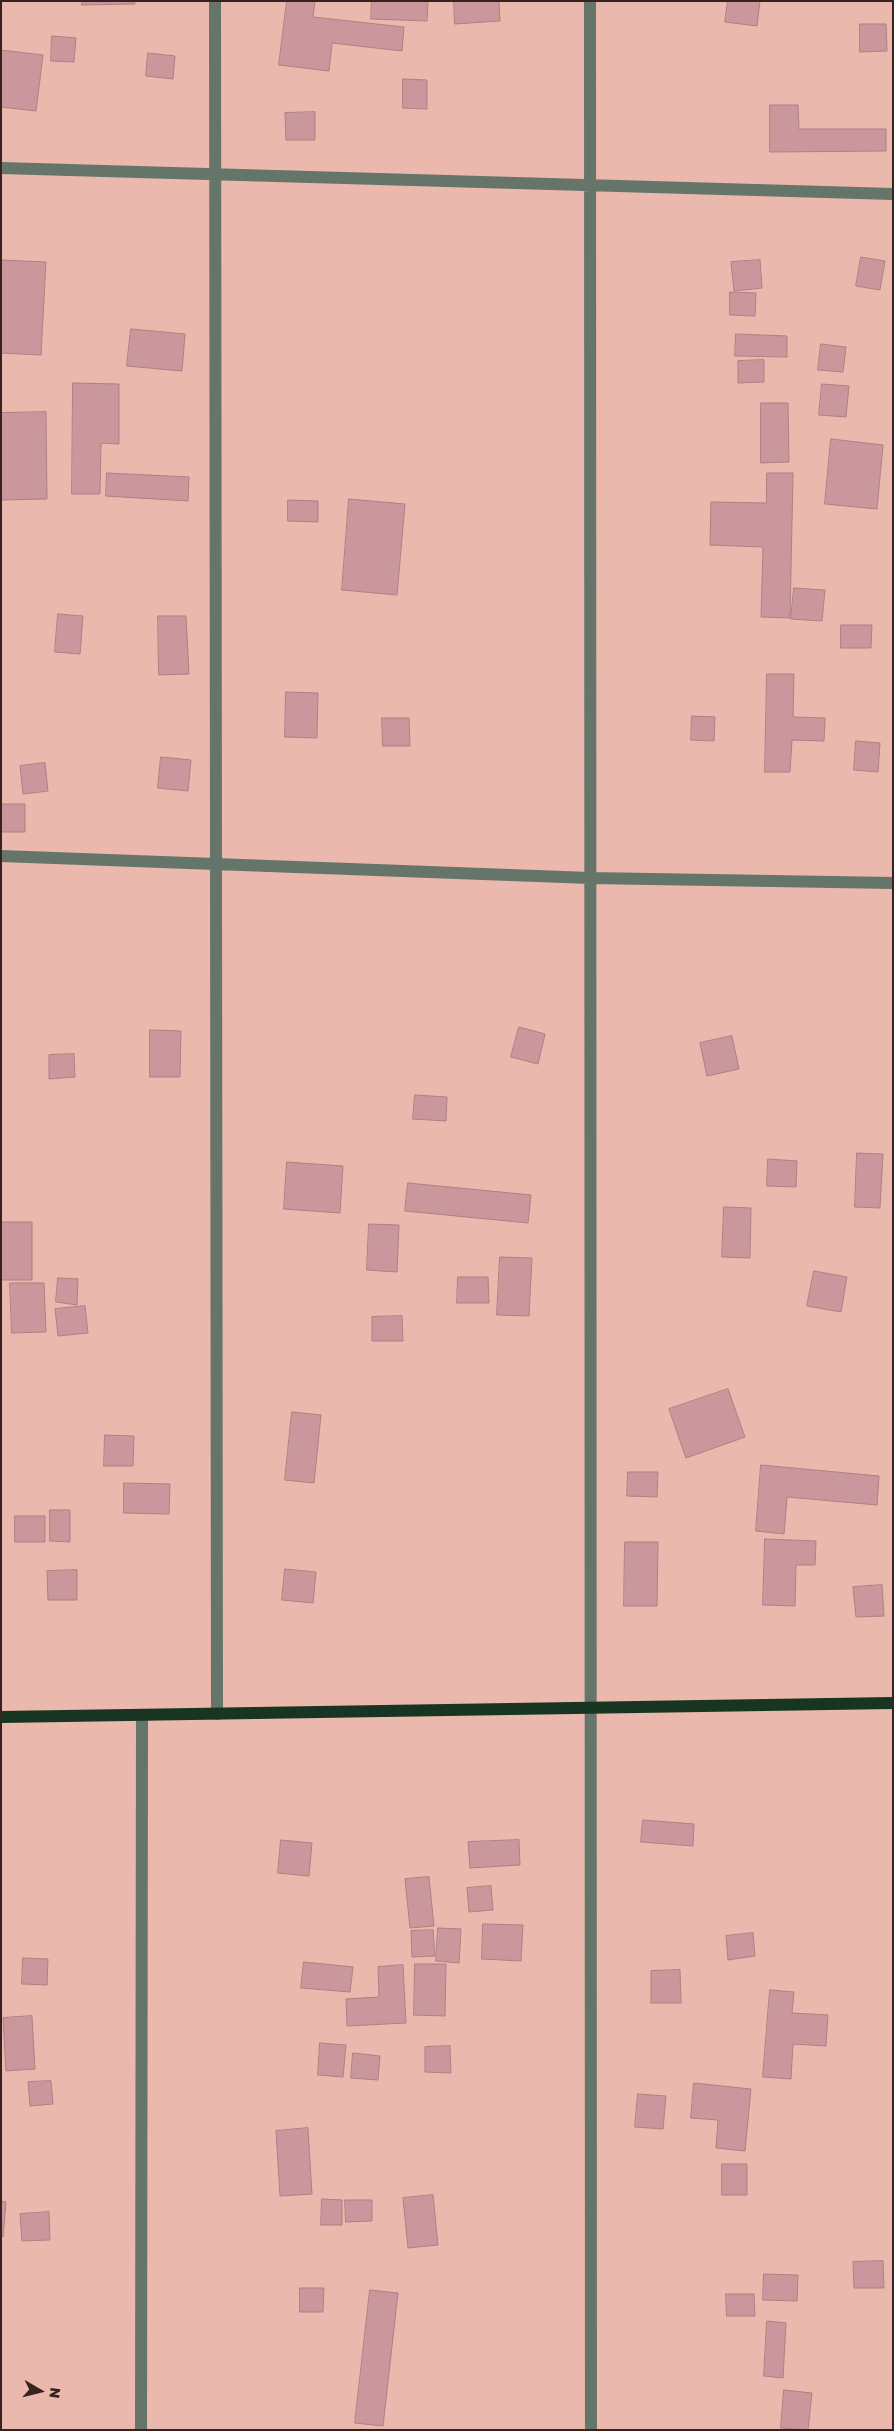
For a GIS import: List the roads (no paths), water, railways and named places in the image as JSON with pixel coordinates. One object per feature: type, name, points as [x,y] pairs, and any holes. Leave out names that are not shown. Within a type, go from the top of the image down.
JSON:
[{"type":"main road","points":[[1,1717],[893,1704]]},
{"type":"street","points":[[215,1],[217,1714]]},
{"type":"street","points":[[590,1],[591,2430]]},
{"type":"street","points":[[1,168],[893,194]]},
{"type":"street","points":[[1,856],[590,878],[893,883]]},
{"type":"street","points":[[141,2430],[142,1715]]}]
